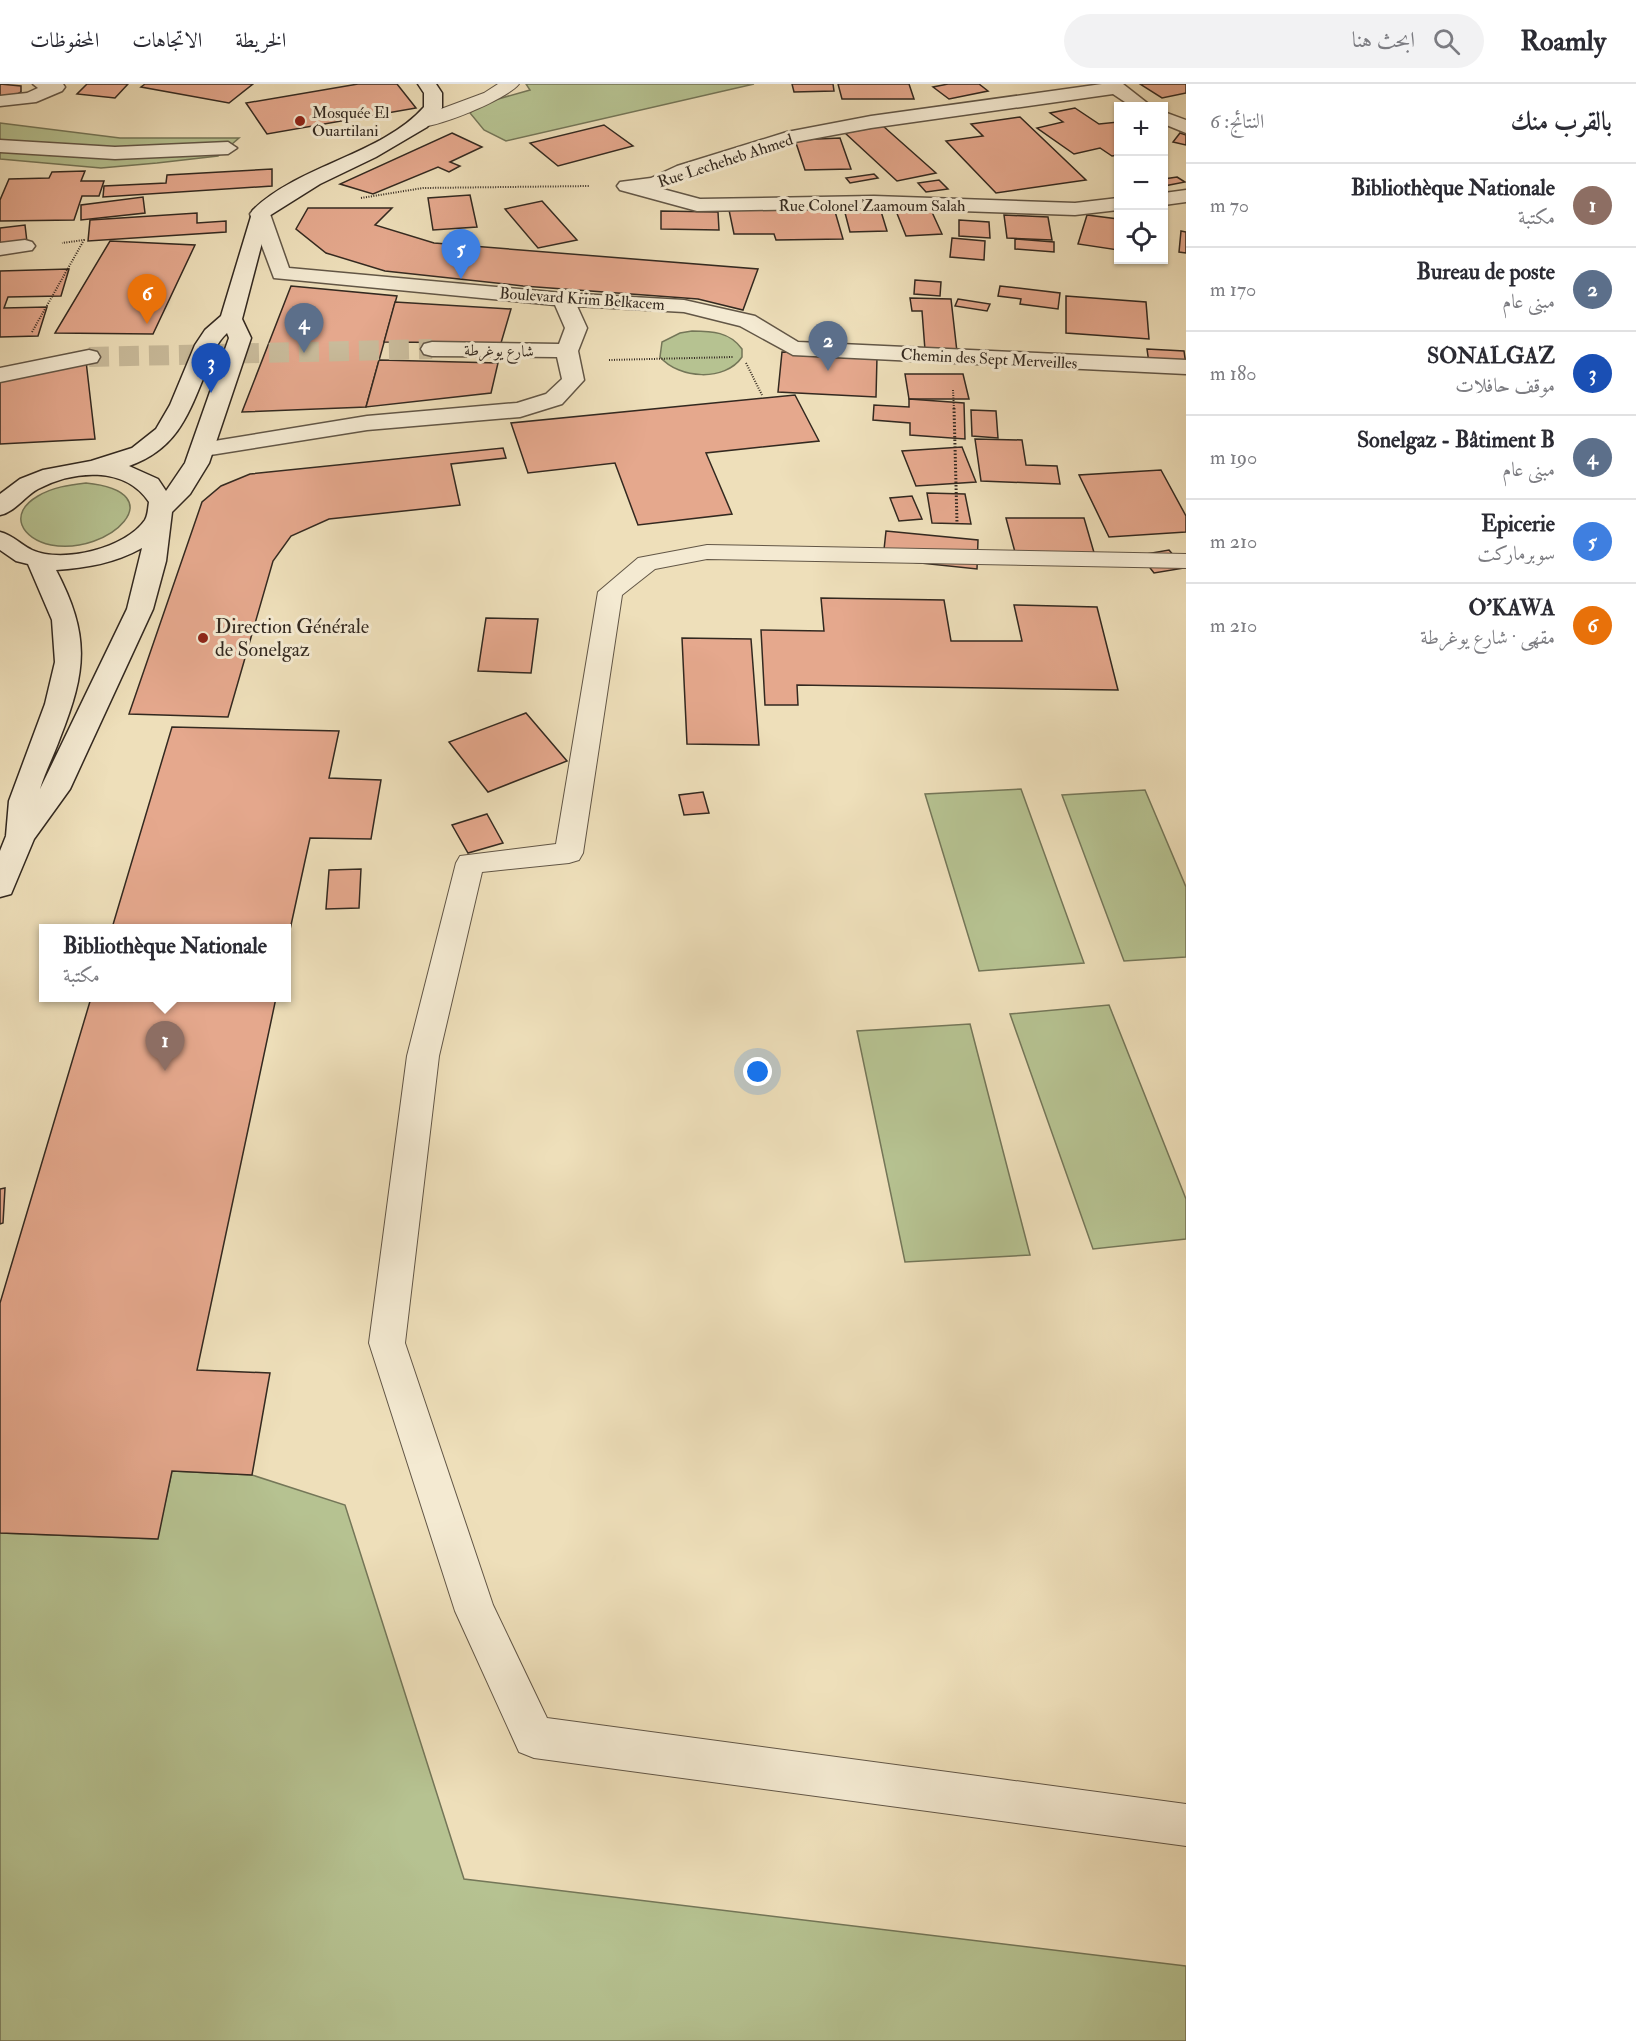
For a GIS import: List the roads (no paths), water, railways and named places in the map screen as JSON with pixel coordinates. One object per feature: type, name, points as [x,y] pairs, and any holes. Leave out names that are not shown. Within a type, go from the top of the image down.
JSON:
[{"type":"street","points":[[0,101],[30,98],[56,87],[42,84]]},
{"type":"street","points":[[0,508],[10,496],[27,485],[58,472],[93,468],[135,456],[154,446],[167,434],[208,338],[231,319],[260,214],[273,202],[289,196],[313,180],[369,153],[420,123],[433,108],[434,93],[427,84]]},
{"type":"street","points":[[1114,86],[1136,102]]},
{"type":"street","name":"Rue Lecheheb Ahmed","points":[[627,186],[655,183],[684,170],[797,136],[871,122],[1114,86]]},
{"type":"street","points":[[1168,120],[1186,127]]},
{"type":"street","points":[[0,146],[115,153],[228,148]]},
{"type":"street","name":"Rue Colonel Zaamoum Salah","points":[[627,186],[686,200],[697,205],[874,202],[1075,209],[1114,205]]},
{"type":"street","points":[[1168,198],[1186,196]]},
{"type":"street","name":"Boulevard Krim Belkacem","points":[[260,214],[281,274],[563,299],[684,306],[747,321],[793,348]]},
{"type":"street","points":[[0,249],[25,246]]},
{"type":"street","points":[[204,449],[367,423],[520,410],[554,399],[573,380],[567,351],[576,328],[563,299]]},
{"type":"street","points":[[3,545],[39,561],[61,563],[108,556],[137,542],[190,477],[204,449],[240,338],[231,319]]},
{"type":"street","points":[[7,373],[25,344]]},
{"type":"street","name":"Chemin des Sept Merveilles","points":[[793,348],[1186,367]]},
{"type":"street","name":"شارع يوغرطة","points":[[432,349],[567,351]]},
{"type":"street","points":[[7,373],[89,357]]},
{"type":"street","points":[[0,886],[21,836],[56,789],[140,609],[153,561],[160,498],[154,488],[143,479],[112,469],[93,468]]},
{"type":"street","points":[[0,487],[27,485]]},
{"type":"street","points":[[21,836],[23,801],[27,785],[66,682],[69,658],[66,622],[39,561]]},
{"type":"lane","points":[[420,123],[490,97],[510,84]]},
{"type":"lane","points":[[1186,561],[707,552],[647,563],[610,592],[569,853],[470,863],[423,1056],[387,1343],[475,1611],[534,1737],[1186,1825]]},
{"type":"tunnel","points":[[89,357],[432,349]]},
{"type":"place","name":"Mosquée El Ouartilani","points":[[300,121]]},
{"type":"place","name":"Epicerie","points":[[461,279]]},
{"type":"place","name":"O'KAWA","points":[[147,324]]},
{"type":"place","name":"Sonelgaz - Bâtiment B","points":[[304,353]]},
{"type":"place","name":"Bureau de poste","points":[[828,371]]},
{"type":"place","name":"SONALGAZ","points":[[211,393]]},
{"type":"place","name":"Direction Générale de Sonelgaz","points":[[203,638]]},
{"type":"place","name":"Bibliothèque Nationale","points":[[165,1071]]}]
